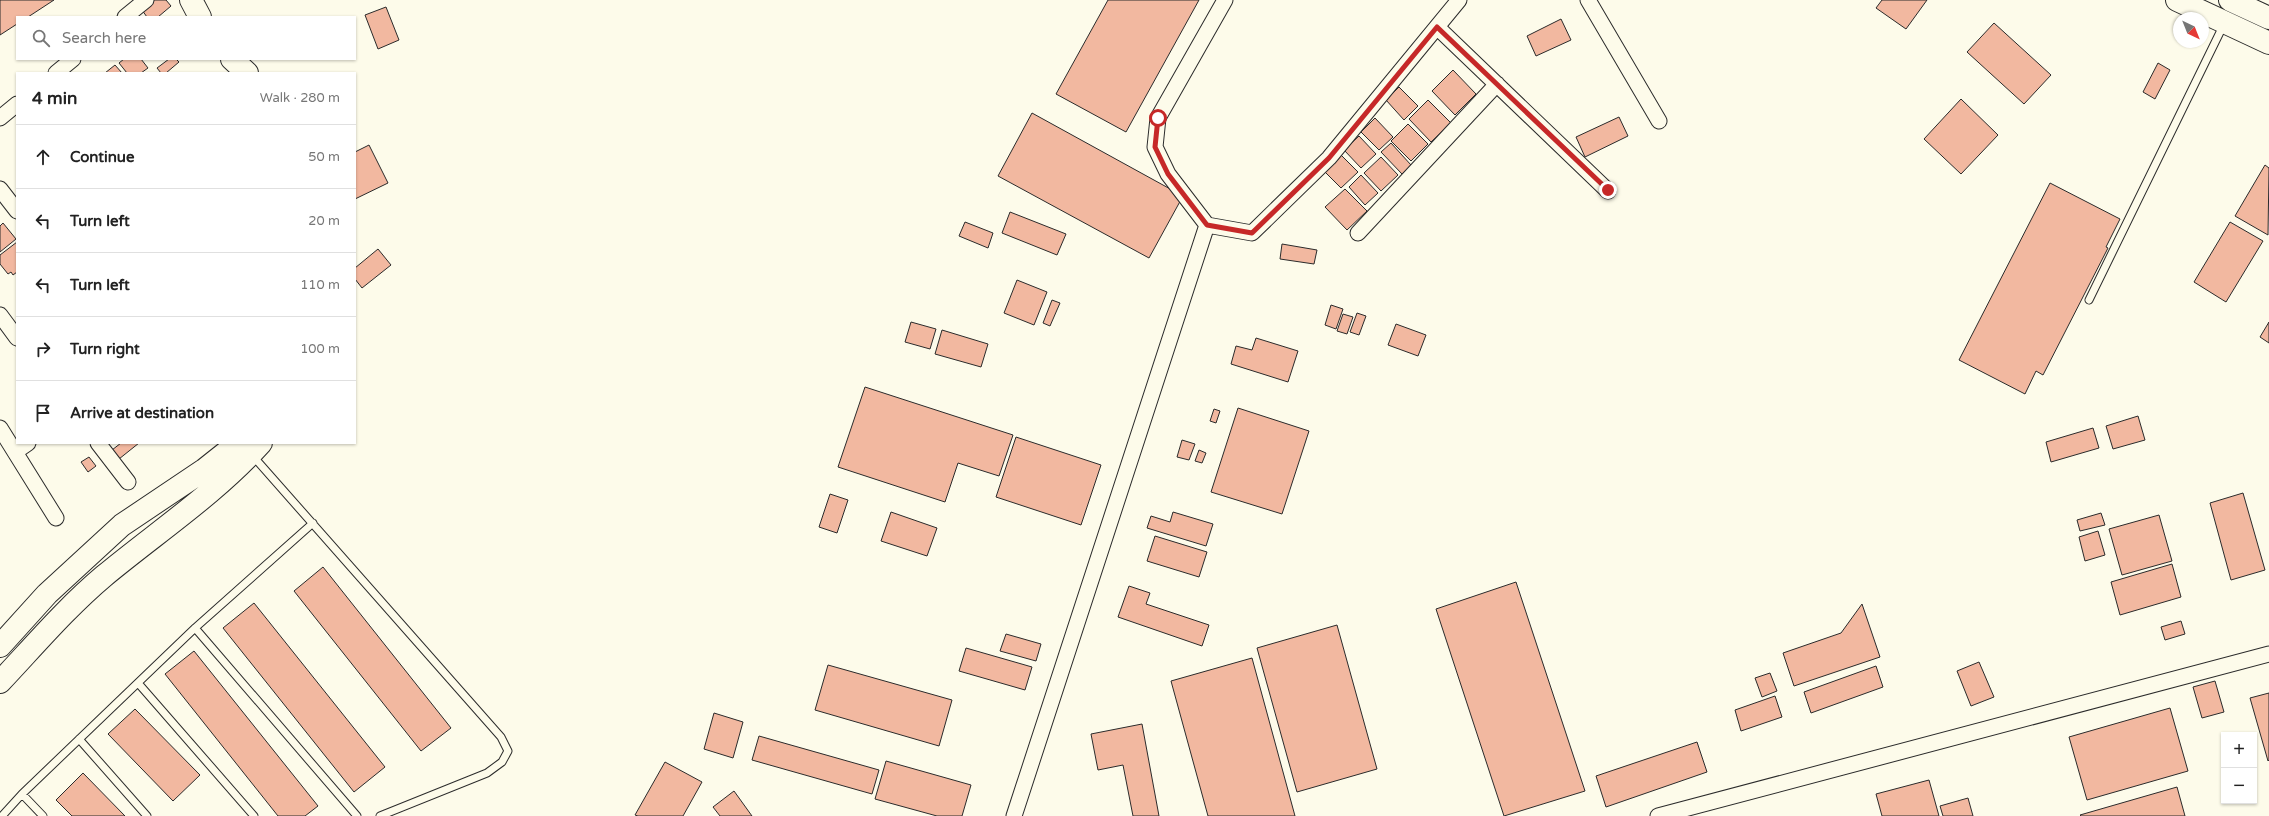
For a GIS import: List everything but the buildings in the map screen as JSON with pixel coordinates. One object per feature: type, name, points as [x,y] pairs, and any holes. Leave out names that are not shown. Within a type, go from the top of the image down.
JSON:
[{"type":"main road","points":[[191,0],[199,16]]},
{"type":"main road","points":[[2230,0],[2269,18]]},
{"type":"main road","points":[[2180,1],[2269,43]]},
{"type":"main road","points":[[222,60],[223,72]]},
{"type":"main road","points":[[233,60],[246,72]]},
{"type":"main road","points":[[0,646],[47,594],[122,525],[204,470],[247,446]]},
{"type":"main road","points":[[0,682],[60,617],[103,577],[238,469],[247,446]]},
{"type":"street","points":[[126,16],[146,0]]},
{"type":"street","points":[[1225,0],[1158,118],[1155,147],[1168,174],[1207,225],[1252,233],[1329,158],[1459,0]]},
{"type":"street","points":[[1588,0],[1659,121]]},
{"type":"street","points":[[1437,27],[1608,190]]},
{"type":"street","points":[[57,72],[72,60]]},
{"type":"street","points":[[1358,233],[1497,84]]},
{"type":"street","points":[[0,118],[16,105]]},
{"type":"street","points":[[0,189],[16,210]]},
{"type":"street","points":[[1014,816],[1207,225]]},
{"type":"street","points":[[0,315],[16,337]]},
{"type":"street","points":[[0,428],[56,518]]},
{"type":"street","points":[[15,452],[27,444]]},
{"type":"street","points":[[99,444],[128,482]]},
{"type":"street","points":[[1658,816],[2269,654]]},
{"type":"lane","points":[[2089,300],[2225,22]]},
{"type":"lane","points":[[247,446],[313,524],[501,737],[508,751],[502,762],[487,773],[380,816]]},
{"type":"lane","points":[[2,816],[22,794],[195,628],[313,524]]},
{"type":"lane","points":[[195,628],[357,816]]},
{"type":"lane","points":[[138,683],[254,816]]},
{"type":"lane","points":[[79,739],[147,816]]},
{"type":"lane","points":[[22,794],[43,816]]},
{"type":"route","points":[[1158,118],[1155,147],[1168,174],[1207,225],[1224,230],[1252,233],[1276,212],[1329,158],[1437,27],[1608,190]]}]
